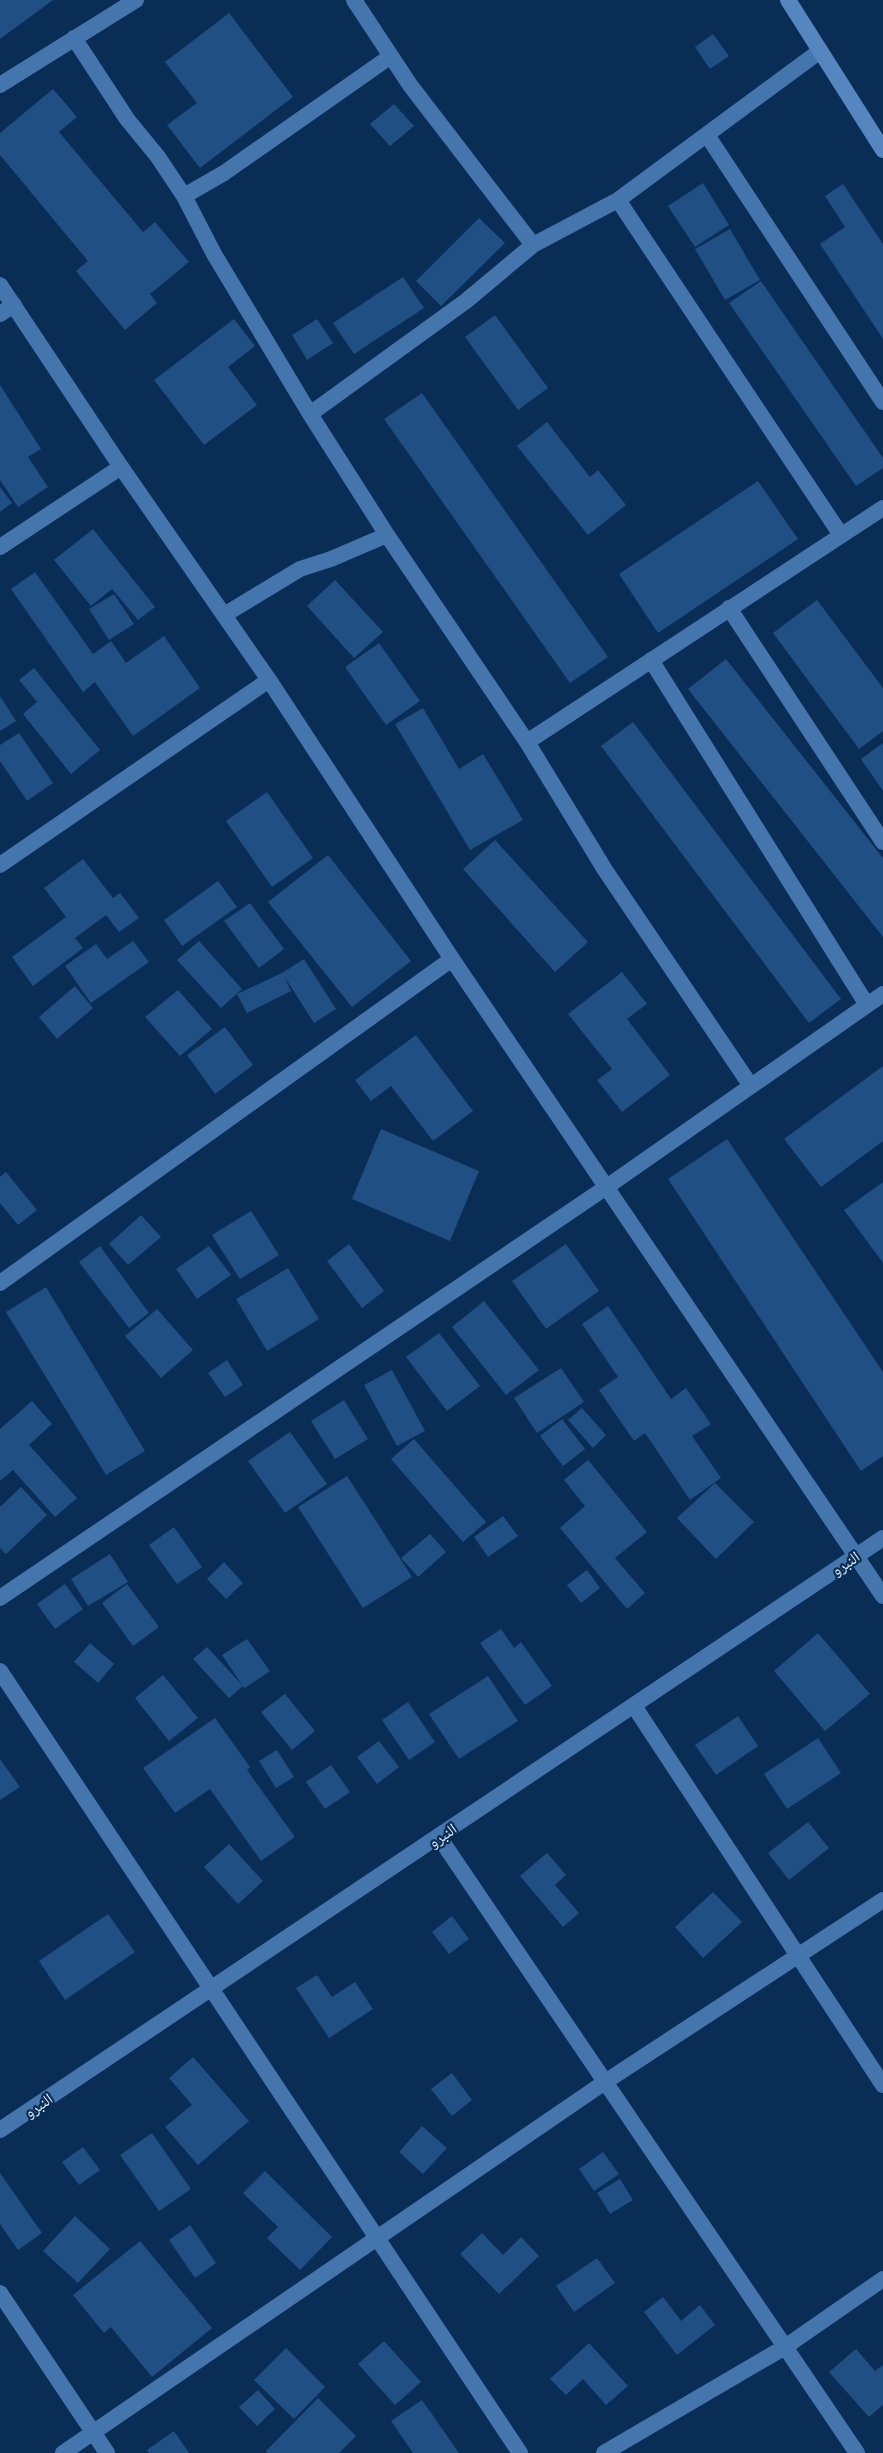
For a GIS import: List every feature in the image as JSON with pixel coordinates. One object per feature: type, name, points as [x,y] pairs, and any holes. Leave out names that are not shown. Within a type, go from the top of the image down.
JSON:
[{"type":"main road","points":[[788,0],[883,150]]},
{"type":"street","points":[[0,85],[136,0]]},
{"type":"street","points":[[354,0],[410,85],[533,245]]},
{"type":"street","points":[[75,38],[127,119],[158,157],[184,196],[214,254],[310,414],[387,536],[527,742],[605,870],[751,1086]]},
{"type":"street","points":[[310,414],[466,301],[533,245],[618,200],[820,51]]},
{"type":"street","points":[[184,196],[224,174],[391,56]]},
{"type":"street","points":[[707,135],[883,402]]},
{"type":"street","points":[[618,200],[841,535]]},
{"type":"street","points":[[0,285],[7,309],[121,467],[269,680],[452,959],[608,1186],[883,1596]]},
{"type":"street","points":[[0,547],[121,467]]},
{"type":"street","points":[[527,742],[883,508]]},
{"type":"street","points":[[224,615],[300,569],[387,536]]},
{"type":"street","points":[[729,608],[883,842]]},
{"type":"street","points":[[651,660],[867,1005]]},
{"type":"street","points":[[0,865],[269,680]]},
{"type":"street","points":[[0,1283],[452,959]]},
{"type":"street","points":[[0,1598],[608,1186],[883,994]]},
{"type":"street","name":"النبرو","points":[[0,2130],[883,1538]]},
{"type":"street","points":[[0,1671],[520,2453]]},
{"type":"street","points":[[634,1707],[883,2085]]},
{"type":"street","points":[[439,1837],[857,2453]]},
{"type":"street","points":[[63,2453],[605,2082],[883,1900]]},
{"type":"street","points":[[604,2453],[785,2347],[883,2279]]},
{"type":"street","points":[[0,2293],[107,2453]]},
{"type":"building","points":[[0,0],[53,0],[0,39]]},
{"type":"building","points":[[229,13],[293,97],[200,168],[167,125],[197,103],[165,62]]},
{"type":"building","points":[[713,34],[729,56],[710,69],[695,47]]},
{"type":"building","points":[[53,89],[77,117],[59,132],[143,232],[155,222],[189,262],[150,294],[157,303],[125,330],[76,271],[88,261],[0,155],[0,133]]},
{"type":"building","points":[[394,104],[414,126],[390,146],[370,124]]},
{"type":"building","points":[[703,183],[729,225],[695,247],[668,206]]},
{"type":"building","points":[[843,184],[883,244],[883,339],[820,244],[845,227],[825,196]]},
{"type":"building","points":[[479,218],[505,243],[441,306],[416,281]]},
{"type":"building","points":[[730,229],[760,280],[725,300],[695,249]]},
{"type":"building","points":[[403,277],[424,308],[354,354],[333,323]]},
{"type":"building","points":[[761,281],[883,458],[883,468],[856,486],[729,303]]},
{"type":"building","points":[[495,315],[548,388],[518,410],[465,337]]},
{"type":"building","points":[[234,319],[255,346],[228,367],[257,405],[204,445],[154,380]]},
{"type":"building","points":[[317,319],[333,343],[307,360],[292,335]]},
{"type":"building","points":[[0,385],[41,449],[28,457],[48,487],[18,507],[0,480]]},
{"type":"building","points":[[422,393],[608,657],[570,683],[384,419]]},
{"type":"building","points":[[547,422],[590,477],[598,470],[626,505],[588,535],[517,446]]},
{"type":"building","points":[[758,481],[798,539],[658,633],[619,574]]},
{"type":"building","points":[[0,487],[12,503],[0,512]]},
{"type":"building","points":[[93,529],[155,607],[138,620],[112,589],[91,606],[54,560]]},
{"type":"building","points":[[35,572],[93,654],[111,641],[126,663],[164,636],[200,688],[133,736],[95,682],[83,692],[11,589]]},
{"type":"building","points":[[335,580],[383,632],[354,658],[307,606]]},
{"type":"building","points":[[114,594],[134,624],[109,640],[89,609]]},
{"type":"building","points":[[817,600],[883,688],[883,731],[859,749],[773,633]]},
{"type":"building","points":[[379,643],[420,701],[386,725],[345,667]]},
{"type":"building","points":[[726,659],[883,858],[883,937],[688,689]]},
{"type":"building","points":[[34,668],[100,750],[71,774],[23,714],[37,702],[19,680]]},
{"type":"building","points":[[0,696],[16,721],[0,731]]},
{"type":"building","points":[[423,708],[459,769],[483,754],[523,820],[470,850],[395,724]]},
{"type":"building","points":[[633,722],[841,999],[809,1023],[601,746]]},
{"type":"building","points":[[19,733],[53,783],[27,801],[0,761],[0,745]]},
{"type":"building","points":[[883,743],[883,791],[861,759]]},
{"type":"building","points":[[267,792],[313,858],[272,887],[226,821]]},
{"type":"building","points":[[495,840],[588,942],[555,972],[463,869]]},
{"type":"building","points":[[328,855],[411,961],[352,1007],[268,902]]},
{"type":"building","points":[[83,859],[113,898],[120,893],[139,918],[119,932],[106,915],[75,938],[83,948],[33,986],[12,957],[66,917],[44,888]]},
{"type":"building","points":[[218,881],[237,907],[182,946],[164,920]]},
{"type":"building","points":[[250,903],[284,949],[259,968],[224,921]]},
{"type":"building","points":[[133,941],[149,962],[91,1003],[65,966],[96,944],[107,959]]},
{"type":"building","points":[[199,941],[242,989],[221,1008],[177,960]]},
{"type":"building","points":[[304,959],[336,1009],[314,1023],[284,976],[291,991],[247,1013],[237,994],[282,973]]},
{"type":"building","points":[[622,972],[647,1004],[627,1019],[670,1075],[622,1112],[597,1080],[612,1069],[568,1014]]},
{"type":"building","points":[[75,986],[93,1008],[57,1039],[39,1017]]},
{"type":"building","points":[[178,990],[212,1029],[180,1056],[145,1017]]},
{"type":"building","points":[[225,1027],[253,1065],[215,1094],[187,1055]]},
{"type":"building","points":[[416,1035],[473,1111],[433,1141],[391,1086],[371,1101],[355,1080]]},
{"type":"building","points":[[883,1066],[883,1141],[821,1187],[784,1139]]},
{"type":"building","points":[[381,1129],[479,1171],[450,1241],[352,1199]]},
{"type":"building","points":[[727,1139],[883,1372],[883,1456],[861,1471],[668,1179]]},
{"type":"building","points":[[6,1172],[37,1210],[18,1225],[0,1203],[0,1177]]},
{"type":"building","points":[[883,1182],[883,1263],[844,1210]]},
{"type":"building","points":[[251,1211],[279,1255],[240,1279],[212,1235]]},
{"type":"building","points":[[141,1215],[161,1237],[128,1265],[109,1244]]},
{"type":"building","points":[[349,1244],[384,1291],[362,1308],[327,1261]]},
{"type":"building","points":[[566,1244],[599,1291],[546,1329],[512,1281]]},
{"type":"building","points":[[100,1246],[149,1313],[129,1328],[79,1262]]},
{"type":"building","points":[[209,1246],[231,1275],[197,1299],[176,1269]]},
{"type":"building","points":[[288,1268],[319,1319],[267,1351],[236,1299]]},
{"type":"building","points":[[46,1287],[145,1451],[106,1475],[6,1312]]},
{"type":"building","points":[[484,1301],[539,1370],[506,1395],[452,1327]]},
{"type":"building","points":[[608,1306],[671,1399],[686,1388],[711,1424],[692,1436],[721,1478],[690,1500],[645,1433],[634,1441],[599,1390],[618,1377],[582,1324]]},
{"type":"building","points":[[157,1309],[193,1350],[161,1378],[125,1336]]},
{"type":"building","points":[[439,1333],[480,1386],[447,1411],[406,1357]]},
{"type":"building","points":[[227,1360],[243,1385],[225,1397],[208,1373]]},
{"type":"building","points":[[561,1368],[584,1402],[537,1433],[514,1398]]},
{"type":"building","points":[[392,1370],[425,1431],[397,1446],[364,1385]]},
{"type":"building","points":[[344,1400],[368,1439],[335,1459],[311,1421]]},
{"type":"building","points":[[32,1401],[52,1424],[29,1445],[77,1498],[55,1517],[13,1470],[0,1481],[0,1429]]},
{"type":"building","points":[[582,1408],[606,1435],[593,1448],[568,1420]]},
{"type":"building","points":[[562,1419],[585,1449],[563,1466],[540,1436]]},
{"type":"building","points":[[290,1432],[327,1484],[285,1513],[248,1461]]},
{"type":"building","points":[[414,1439],[486,1522],[463,1542],[391,1459]]},
{"type":"building","points":[[588,1460],[647,1532],[615,1558],[645,1593],[627,1609],[560,1528],[585,1506],[564,1480]]},
{"type":"building","points":[[347,1476],[412,1577],[363,1608],[298,1507]]},
{"type":"building","points":[[715,1483],[754,1522],[716,1559],[677,1518]]},
{"type":"building","points":[[21,1487],[47,1515],[6,1554],[0,1548],[0,1507]]},
{"type":"building","points":[[503,1516],[518,1536],[488,1557],[474,1537]]},
{"type":"building","points":[[174,1527],[202,1567],[177,1584],[149,1545]]},
{"type":"building","points":[[430,1534],[446,1552],[418,1577],[401,1558]]},
{"type":"building","points":[[110,1554],[128,1582],[88,1606],[71,1579]]},
{"type":"building","points":[[224,1562],[243,1583],[226,1599],[207,1579]]},
{"type":"building","points":[[587,1570],[600,1588],[581,1603],[567,1585]]},
{"type":"building","points":[[65,1584],[83,1609],[55,1629],[37,1604]]},
{"type":"building","points":[[127,1584],[159,1627],[133,1646],[102,1603]]},
{"type":"building","points":[[501,1629],[514,1648],[521,1642],[552,1686],[525,1705],[480,1643]]},
{"type":"building","points":[[818,1633],[870,1694],[825,1731],[774,1671]]},
{"type":"building","points":[[247,1639],[270,1671],[245,1688],[222,1655]]},
{"type":"building","points":[[90,1643],[114,1664],[98,1683],[74,1662]]},
{"type":"building","points":[[207,1647],[243,1686],[229,1698],[193,1659]]},
{"type":"building","points":[[163,1675],[198,1718],[169,1741],[135,1698]]},
{"type":"building","points":[[488,1676],[518,1721],[459,1759],[429,1714]]},
{"type":"building","points":[[285,1694],[315,1731],[292,1750],[261,1712]]},
{"type":"building","points":[[408,1702],[435,1742],[409,1760],[382,1720]]},
{"type":"building","points":[[738,1716],[758,1746],[716,1775],[695,1745]]},
{"type":"building","points":[[215,1718],[250,1767],[247,1770],[295,1837],[261,1861],[210,1789],[175,1813],[143,1768]]},
{"type":"building","points":[[818,1738],[841,1773],[787,1809],[764,1774]]},
{"type":"building","points":[[379,1741],[399,1767],[377,1784],[357,1757]]},
{"type":"building","points":[[277,1750],[294,1777],[276,1788],[259,1761]]},
{"type":"building","points":[[0,1759],[20,1787],[0,1800]]},
{"type":"building","points":[[331,1765],[350,1792],[325,1809],[306,1782]]},
{"type":"building","points":[[808,1822],[829,1848],[789,1880],[768,1853]]},
{"type":"building","points":[[229,1844],[263,1881],[238,1904],[204,1867]]},
{"type":"building","points":[[547,1853],[566,1875],[555,1885],[579,1913],[563,1927],[520,1876]]},
{"type":"building","points":[[713,1892],[742,1922],[703,1958],[675,1927]]},
{"type":"building","points":[[108,1914],[135,1952],[65,2000],[39,1961]]},
{"type":"building","points":[[452,1916],[469,1939],[449,1954],[432,1932]]},
{"type":"building","points":[[317,1975],[332,1997],[355,1982],[373,2009],[329,2038],[296,1988]]},
{"type":"building","points":[[193,2057],[249,2121],[198,2165],[165,2127],[192,2105],[169,2078]]},
{"type":"building","points":[[452,2073],[472,2100],[452,2116],[431,2089]]},
{"type":"building","points":[[422,2126],[447,2148],[423,2174],[399,2152]]},
{"type":"building","points":[[152,2133],[191,2189],[159,2211],[120,2155]]},
{"type":"building","points":[[83,2147],[100,2170],[79,2185],[62,2162]]},
{"type":"building","points":[[603,2152],[619,2174],[594,2191],[579,2169]]},
{"type":"building","points":[[265,2171],[332,2237],[300,2270],[267,2238],[278,2227],[243,2193]]},
{"type":"building","points":[[0,2173],[42,2233],[18,2250],[0,2224]]},
{"type":"building","points":[[620,2179],[633,2200],[610,2214],[597,2193]]},
{"type":"building","points":[[75,2216],[110,2249],[78,2283],[43,2251]]},
{"type":"building","points":[[190,2225],[216,2263],[195,2278],[169,2240]]},
{"type":"building","points":[[482,2233],[503,2255],[521,2237],[539,2256],[499,2294],[460,2254]]},
{"type":"building","points":[[140,2241],[212,2328],[152,2377],[111,2327],[104,2333],[73,2295]]},
{"type":"building","points":[[597,2258],[615,2283],[574,2312],[556,2286]]},
{"type":"building","points":[[663,2297],[681,2321],[700,2305],[715,2325],[677,2355],[644,2312]]},
{"type":"building","points":[[384,2341],[421,2382],[395,2405],[358,2364]]},
{"type":"building","points":[[589,2343],[628,2386],[606,2405],[583,2379],[566,2395],[550,2379]]},
{"type":"building","points":[[286,2348],[325,2387],[294,2419],[254,2380]]},
{"type":"building","points":[[856,2349],[875,2371],[883,2365],[883,2405],[869,2417],[829,2372]]},
{"type":"building","points":[[258,2390],[275,2409],[257,2426],[239,2407]]},
{"type":"building","points":[[318,2398],[356,2436],[339,2453],[267,2453],[266,2451]]},
{"type":"building","points":[[422,2400],[459,2453],[413,2453],[391,2421]]},
{"type":"building","points":[[174,2431],[189,2453],[149,2453],[147,2450]]}]
